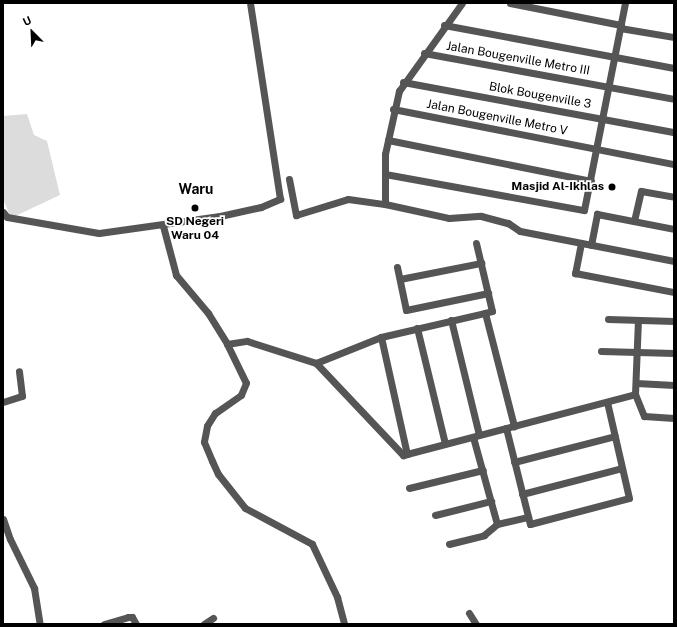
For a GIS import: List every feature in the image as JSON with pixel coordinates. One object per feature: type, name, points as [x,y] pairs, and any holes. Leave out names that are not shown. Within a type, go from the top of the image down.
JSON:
[{"type":"street","points":[[4,217],[99,233],[156,223],[163,226],[261,207],[280,199],[250,3]]},
{"type":"street","points":[[385,204],[385,174],[388,140],[393,109],[403,82],[444,25],[462,3]]},
{"type":"street","points":[[510,3],[674,37]]},
{"type":"street","points":[[385,174],[584,210],[591,182],[625,3]]},
{"type":"street","points":[[444,25],[674,68]]},
{"type":"street","name":"Jalan Bougenville Metro III","points":[[424,53],[674,99]]},
{"type":"street","name":"Blok Bougenville 3","points":[[403,82],[674,132]]},
{"type":"street","name":"Jalan Bougenville Metro V","points":[[393,109],[674,164]]},
{"type":"street","points":[[388,140],[591,182]]},
{"type":"street","points":[[289,179],[296,215],[348,199],[385,204],[449,218],[481,216],[508,223],[520,231],[674,260]]},
{"type":"street","points":[[634,221],[642,191],[674,197]]},
{"type":"street","points":[[591,245],[597,214],[674,229]]},
{"type":"street","points":[[163,226],[176,275],[208,313],[227,344],[246,388],[241,395],[211,418],[204,434],[206,450],[218,474],[245,508],[312,544],[337,597],[344,624]]},
{"type":"street","points":[[316,363],[381,337],[492,311],[476,243]]},
{"type":"street","points":[[581,243],[575,273],[674,292]]},
{"type":"street","points":[[400,279],[480,263]]},
{"type":"street","points":[[397,267],[406,310],[488,293]]},
{"type":"street","points":[[485,313],[514,426]]},
{"type":"street","points":[[608,319],[674,321]]},
{"type":"street","points":[[451,320],[483,470],[497,524]]},
{"type":"street","points":[[638,320],[635,394],[644,416],[674,418]]},
{"type":"street","points":[[417,328],[445,444]]},
{"type":"street","points":[[381,337],[407,454]]},
{"type":"street","points":[[227,344],[247,341],[316,363],[403,455],[635,394]]},
{"type":"street","points":[[601,351],[674,353]]},
{"type":"street","points":[[3,402],[22,396],[19,371]]},
{"type":"street","points":[[636,383],[674,385]]},
{"type":"street","points":[[506,428],[530,524],[629,498],[607,402]]},
{"type":"street","points":[[514,462],[615,436]]},
{"type":"street","points":[[522,494],[622,468]]},
{"type":"street","points":[[409,488],[483,470]]},
{"type":"street","points":[[435,515],[491,501]]},
{"type":"street","points":[[449,544],[484,536],[497,524],[528,517]]},
{"type":"street","points":[[3,519],[6,540],[34,588],[40,624]]},
{"type":"street","points":[[469,613],[476,624]]},
{"type":"street","points":[[104,624],[128,617],[132,617],[136,624]]},
{"type":"street","points":[[204,624],[212,618]]},
{"type":"shaded area","points":[[27,114],[34,135],[47,141],[60,195],[11,218],[3,199],[3,116]]},
{"type":"place","name":"Masjid Al-Ikhlas","points":[[612,187]]},
{"type":"place","name":"SD Negeri Waru 04","points":[[195,208]]},
{"type":"district","name":"Waru","points":[[196,189]]}]
